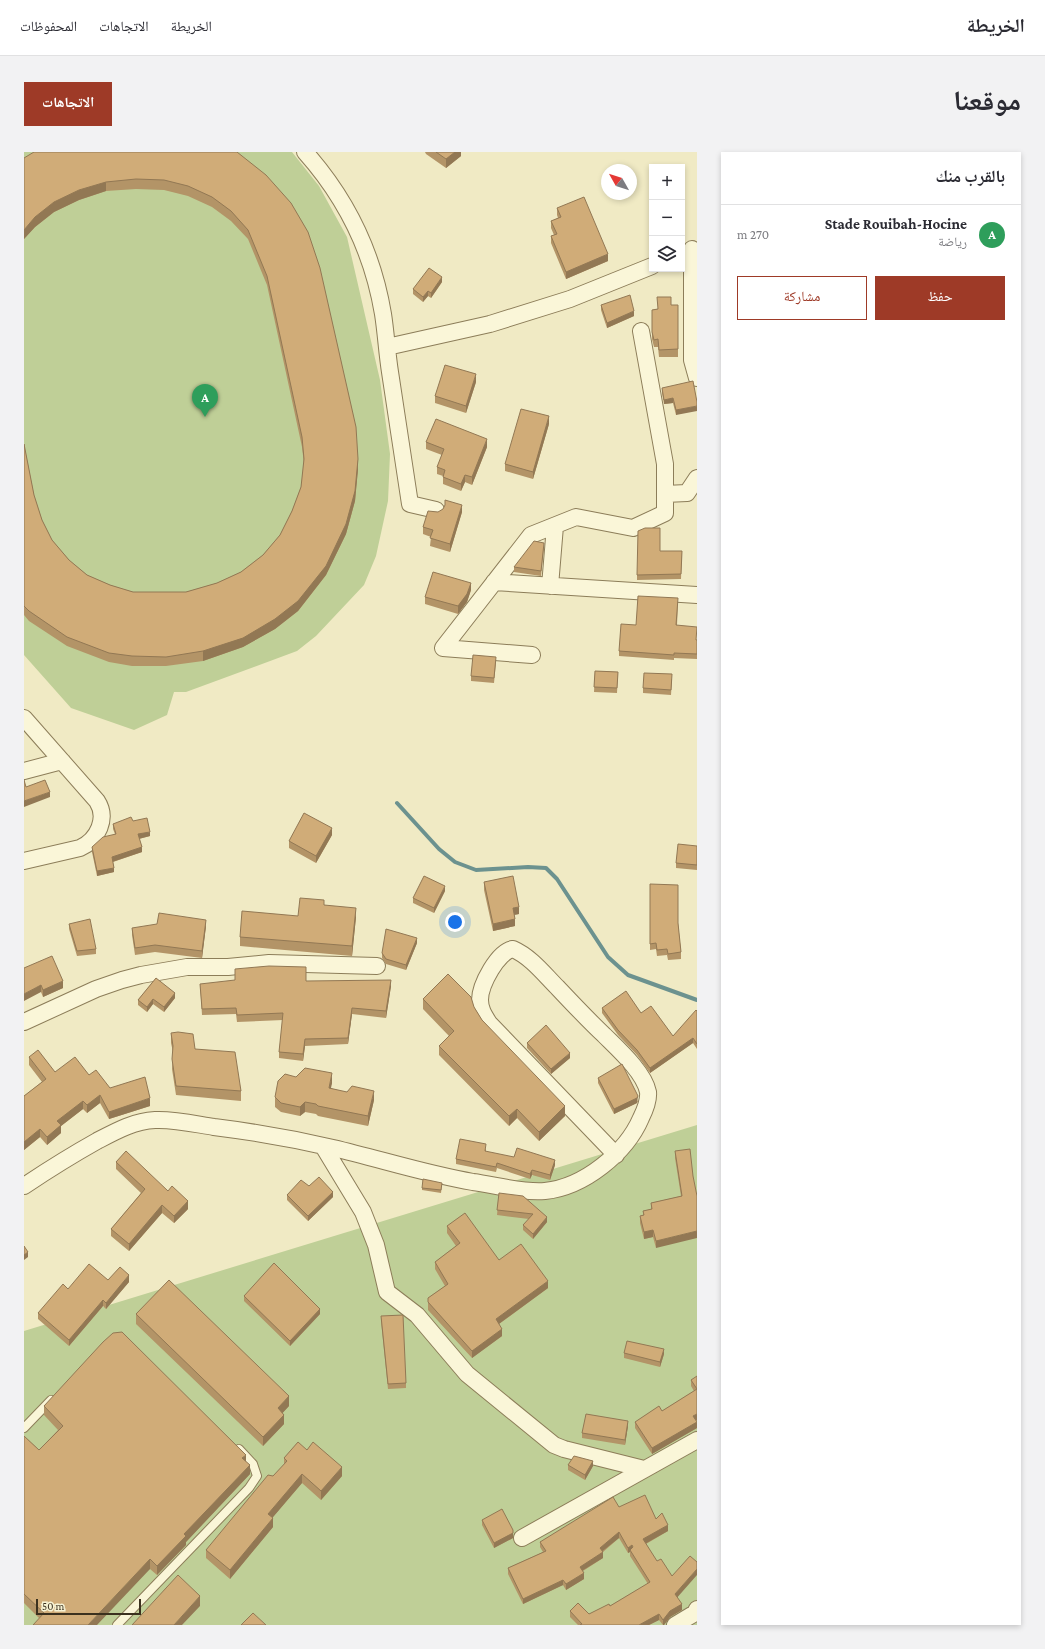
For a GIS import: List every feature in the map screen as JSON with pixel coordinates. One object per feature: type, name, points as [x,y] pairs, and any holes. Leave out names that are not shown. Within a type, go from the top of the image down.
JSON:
[{"type":"street","points":[[305,152],[318,166],[337,193],[353,221],[366,251],[377,283],[381,302],[410,504],[436,510]]},
{"type":"street","points":[[690,249],[692,360],[697,378]]},
{"type":"street","points":[[387,347],[490,324],[570,299],[649,267]]},
{"type":"street","points":[[532,655],[443,648],[531,535],[576,517],[633,528],[665,513],[665,464],[641,331]]},
{"type":"street","points":[[665,494],[687,493],[697,478]]},
{"type":"street","points":[[550,586],[555,526]]},
{"type":"street","points":[[494,582],[697,595]]},
{"type":"street","points":[[24,718],[100,806],[103,816],[99,828],[90,842],[83,847],[24,861]]},
{"type":"street","points":[[24,771],[62,762]]},
{"type":"street","points":[[24,1186],[68,1157],[119,1129],[142,1121],[156,1120],[170,1120],[229,1129],[323,1146],[448,1177],[528,1190],[543,1192],[560,1188],[582,1178],[605,1164],[616,1155],[635,1131],[646,1105],[648,1093],[640,1074],[617,1048],[534,964],[517,951],[508,950],[502,954],[483,984],[480,1007],[484,1015],[616,1155]]},
{"type":"street","points":[[24,1022],[59,1005],[109,984],[142,975],[187,967],[228,967],[270,963],[377,966]]},
{"type":"street","points":[[323,1146],[363,1212],[378,1252],[387,1292],[417,1315],[468,1374],[554,1445],[564,1449],[644,1469]]},
{"type":"street","points":[[522,1538],[697,1440]]},
{"type":"street","points":[[675,1625],[695,1613],[697,1609]]},
{"type":"lane","points":[[24,1428],[56,1394]]},
{"type":"lane","points":[[117,1625],[249,1488],[257,1476],[253,1464],[231,1442]]},
{"type":"green space","points":[[24,152],[292,152],[319,186],[347,237],[380,380],[390,454],[388,501],[376,556],[364,585],[316,636],[297,651],[186,692],[174,692],[167,715],[134,730],[71,708],[24,655]]},
{"type":"green space","points":[[697,1125],[697,1625],[24,1625],[24,1331]]},
{"type":"building","points":[[34,152],[237,152],[266,175],[291,203],[308,232],[320,268],[356,427],[358,459],[355,491],[346,524],[326,566],[298,601],[275,619],[243,638],[203,651],[166,657],[132,656],[109,653],[67,637],[24,606],[24,444],[34,495],[42,520],[52,540],[69,560],[87,575],[110,585],[133,592],[186,592],[217,583],[241,572],[263,555],[280,535],[292,511],[301,487],[304,459],[302,437],[267,276],[248,230],[231,211],[212,197],[188,186],[164,180],[136,179],[106,182],[79,190],[54,202],[35,217],[24,230],[24,158]]},
{"type":"building","points":[[436,152],[455,152],[446,159]]},
{"type":"building","points":[[584,197],[608,254],[566,272],[551,236],[557,234],[551,221],[561,217],[557,208]]},
{"type":"building","points":[[429,268],[442,277],[431,293],[428,291],[423,297],[413,289]]},
{"type":"building","points":[[630,295],[634,311],[607,323],[601,305]]},
{"type":"building","points":[[657,297],[671,297],[671,305],[678,305],[678,349],[659,350],[658,339],[654,340],[652,332],[652,310],[658,309]]},
{"type":"building","points":[[445,365],[476,374],[466,406],[435,396]]},
{"type":"building","points":[[693,381],[697,406],[676,410],[673,398],[664,400],[662,388]]},
{"type":"building","points":[[521,409],[549,416],[533,472],[505,464]]},
{"type":"building","points":[[436,419],[487,439],[472,477],[465,475],[461,484],[443,477],[445,470],[437,467],[444,449],[426,442]]},
{"type":"building","points":[[445,500],[462,505],[450,544],[430,538],[433,530],[423,527],[428,511],[438,512],[443,509]]},
{"type":"building","points":[[645,528],[660,528],[660,551],[682,551],[681,574],[637,575],[638,531]]},
{"type":"building","points":[[534,541],[544,543],[541,571],[514,567]]},
{"type":"building","points":[[433,572],[471,583],[467,594],[458,606],[425,597]]},
{"type":"building","points":[[638,596],[678,598],[676,625],[697,627],[697,654],[674,653],[674,655],[619,651],[621,624],[636,625]]},
{"type":"building","points":[[473,655],[496,657],[494,678],[471,676]]},
{"type":"building","points":[[595,671],[618,672],[617,688],[594,687]]},
{"type":"building","points":[[644,673],[672,674],[671,690],[643,688]]},
{"type":"building","points":[[24,780],[26,787],[45,780],[50,792],[24,801]]},
{"type":"building","points":[[304,813],[332,828],[316,856],[289,841]]},
{"type":"building","points":[[131,817],[133,821],[147,818],[150,832],[138,834],[142,847],[112,857],[114,868],[97,871],[92,847],[103,837],[116,834],[113,824]]},
{"type":"building","points":[[678,844],[697,846],[697,865],[676,863]]},
{"type":"building","points":[[424,876],[445,886],[434,908],[413,898]]},
{"type":"building","points":[[513,876],[519,907],[513,908],[515,919],[493,924],[484,882]]},
{"type":"building","points":[[650,884],[678,885],[678,923],[681,952],[668,954],[667,949],[657,950],[656,943],[650,944]]},
{"type":"building","points":[[300,898],[324,900],[324,905],[356,908],[352,946],[240,937],[242,911],[298,916]]},
{"type":"building","points":[[159,913],[206,920],[202,951],[155,945],[135,948],[132,928],[157,924]]},
{"type":"building","points":[[90,919],[96,949],[77,951],[69,924]]},
{"type":"building","points":[[386,929],[417,938],[406,965],[386,959],[382,953]]},
{"type":"building","points":[[52,956],[63,981],[43,990],[41,985],[24,994],[24,968]]},
{"type":"building","points":[[269,966],[306,967],[306,981],[391,980],[386,1011],[352,1008],[348,1038],[305,1039],[303,1054],[279,1052],[283,1013],[237,1015],[236,1008],[202,1009],[200,984],[235,980],[235,969]]},
{"type":"building","points":[[448,974],[471,997],[474,1007],[482,1020],[565,1106],[539,1132],[517,1109],[509,1116],[439,1046],[454,1031],[423,999]]},
{"type":"building","points":[[156,978],[175,993],[164,1007],[153,999],[147,1007],[138,1000]]},
{"type":"building","points":[[626,991],[641,1013],[651,1006],[673,1036],[696,1010],[697,1044],[693,1038],[650,1068],[637,1050],[618,1030],[602,1008]]},
{"type":"building","points":[[546,1025],[570,1053],[551,1069],[527,1043]]},
{"type":"building","points":[[178,1032],[193,1034],[195,1049],[235,1052],[241,1091],[176,1086],[172,1059],[173,1046],[171,1033]]},
{"type":"building","points":[[38,1050],[55,1072],[75,1057],[89,1075],[96,1070],[110,1088],[145,1077],[150,1098],[109,1112],[100,1095],[87,1105],[83,1101],[57,1121],[61,1125],[47,1137],[40,1129],[24,1142],[24,1096],[46,1079],[29,1057]]},
{"type":"building","points":[[622,1064],[638,1096],[637,1098],[614,1109],[598,1078]]},
{"type":"building","points":[[305,1068],[332,1073],[329,1088],[347,1092],[352,1086],[374,1091],[368,1116],[305,1102],[300,1107],[281,1103],[275,1097],[278,1081],[285,1074],[296,1077]]},
{"type":"building","points":[[460,1139],[486,1144],[485,1151],[514,1157],[517,1148],[555,1160],[550,1175],[532,1170],[530,1174],[497,1163],[496,1167],[456,1159]]},
{"type":"building","points":[[690,1149],[697,1196],[697,1231],[656,1241],[653,1230],[644,1232],[640,1216],[644,1215],[643,1211],[652,1209],[651,1203],[682,1196],[675,1151]]},
{"type":"building","points":[[126,1151],[168,1191],[172,1186],[188,1201],[174,1216],[162,1205],[129,1244],[111,1229],[145,1189],[116,1162]]},
{"type":"building","points":[[319,1177],[333,1192],[308,1216],[287,1195],[301,1180],[309,1186]]},
{"type":"building","points":[[423,1179],[442,1183],[441,1190],[422,1188]]},
{"type":"building","points":[[499,1193],[523,1196],[547,1217],[533,1234],[523,1225],[533,1214],[497,1210]]},
{"type":"building","points":[[465,1213],[499,1260],[521,1244],[548,1281],[496,1319],[502,1329],[472,1351],[428,1302],[428,1298],[448,1284],[435,1262],[460,1243],[447,1226]]},
{"type":"building","points":[[24,1246],[28,1252],[24,1255]]},
{"type":"building","points":[[274,1263],[320,1309],[290,1341],[244,1296]]},
{"type":"building","points":[[89,1264],[108,1280],[120,1267],[129,1275],[106,1303],[103,1300],[69,1340],[38,1313],[63,1284],[68,1289]]},
{"type":"building","points":[[169,1280],[289,1396],[278,1408],[284,1415],[263,1437],[136,1314]]},
{"type":"building","points":[[403,1315],[406,1383],[388,1384],[381,1316]]},
{"type":"building","points":[[122,1332],[246,1455],[242,1458],[250,1465],[184,1534],[186,1536],[157,1566],[150,1559],[88,1625],[33,1625],[44,1613],[24,1594],[24,1436],[39,1450],[63,1426],[44,1406],[103,1342],[113,1333]]},
{"type":"building","points":[[627,1341],[664,1349],[660,1362],[624,1353]]},
{"type":"building","points":[[697,1376],[697,1389],[691,1380]]},
{"type":"building","points":[[697,1389],[697,1414],[693,1416],[697,1422],[652,1448],[635,1422],[659,1406],[662,1411]]},
{"type":"building","points":[[586,1414],[628,1421],[625,1440],[582,1433]]},
{"type":"building","points":[[298,1442],[307,1450],[313,1442],[342,1467],[321,1491],[302,1474],[268,1514],[273,1518],[230,1570],[206,1550],[268,1475],[273,1476],[287,1461],[284,1458]]},
{"type":"building","points":[[574,1456],[593,1461],[585,1475],[568,1465]]},
{"type":"building","points":[[645,1495],[656,1519],[662,1513],[668,1525],[643,1539],[657,1561],[661,1559],[672,1576],[690,1556],[697,1562],[697,1569],[675,1594],[682,1604],[670,1611],[663,1620],[659,1614],[639,1625],[580,1625],[582,1624],[570,1611],[578,1603],[589,1614],[609,1604],[610,1606],[650,1582],[630,1550],[633,1547],[632,1545],[628,1548],[619,1532],[600,1548],[603,1552],[580,1567],[584,1573],[566,1584],[563,1580],[523,1599],[508,1568],[546,1551],[540,1542],[613,1497],[619,1507]]},
{"type":"building","points":[[502,1509],[513,1530],[513,1533],[494,1543],[482,1520]]},
{"type":"building","points":[[178,1575],[200,1596],[174,1625],[132,1625]]},
{"type":"building","points":[[253,1613],[266,1625],[241,1625]]},
{"type":"waterway","points":[[397,803],[439,849],[455,862],[476,870],[528,867],[546,868],[557,879],[608,957],[628,975],[697,1000]]},
{"type":"place","name":"Stade Rouibah-Hocine","points":[[205,417]]}]
